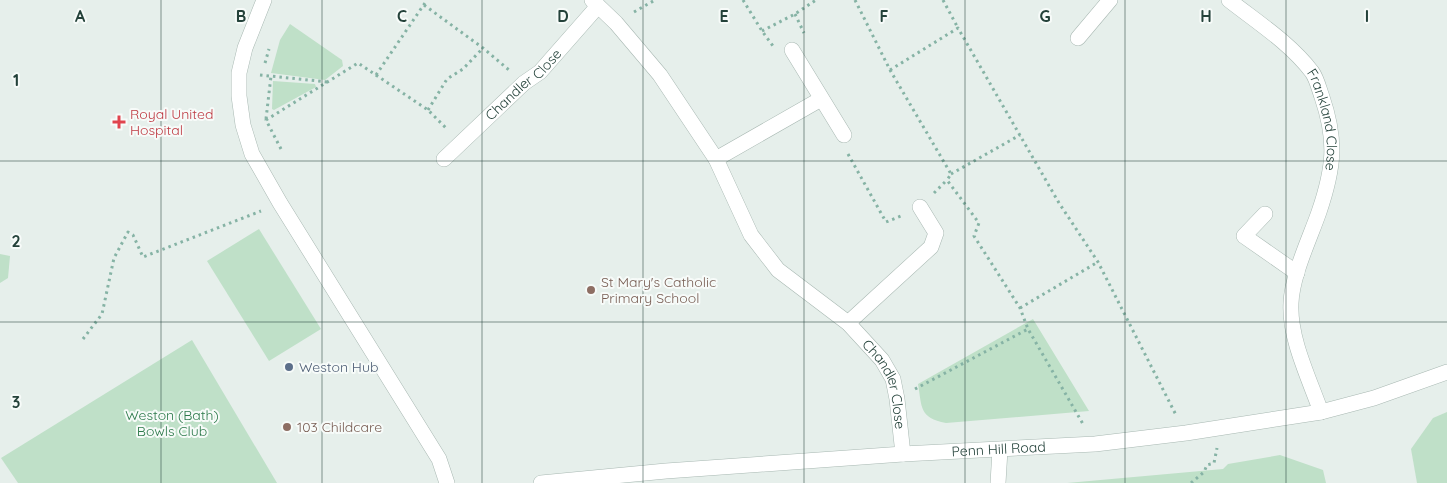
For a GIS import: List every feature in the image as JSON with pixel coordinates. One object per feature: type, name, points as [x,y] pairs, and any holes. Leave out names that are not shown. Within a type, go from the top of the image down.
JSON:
[{"type":"street","points":[[1078,38],[1110,0]]},
{"type":"street","name":"Frankland Close","points":[[1229,0],[1291,49],[1313,74],[1326,108],[1333,143],[1330,174],[1297,274],[1291,301],[1291,327],[1321,412]]},
{"type":"street","points":[[260,1],[239,74],[239,96],[243,125],[252,154],[280,203],[439,459],[446,483]]},
{"type":"street","name":"Chandler Close","points":[[444,159],[524,83],[540,72],[595,3],[616,23],[660,75],[716,159],[750,235],[778,270],[848,323],[882,360],[893,379],[903,454]]},
{"type":"street","points":[[792,50],[844,135]]},
{"type":"street","points":[[716,159],[821,99]]},
{"type":"street","points":[[848,323],[931,247],[936,233],[920,207]]},
{"type":"street","points":[[1265,214],[1244,236],[1297,274]]},
{"type":"street","name":"Penn Hill Road","points":[[542,483],[903,454],[1095,444],[1186,433],[1321,412],[1374,398],[1447,372]]},
{"type":"street","points":[[998,483],[1000,450]]},
{"type":"path","points":[[376,75],[427,0]]},
{"type":"path","points":[[744,0],[762,31],[777,51],[792,50]]},
{"type":"path","points":[[762,31],[796,14],[816,0]]},
{"type":"path","points":[[855,0],[890,70],[951,174]]},
{"type":"path","points":[[943,0],[1059,203],[1098,262],[1186,433]]},
{"type":"path","points":[[424,5],[482,48],[524,83]]},
{"type":"path","points":[[890,70],[958,28]]},
{"type":"path","points":[[428,110],[447,79],[463,69],[482,48]]},
{"type":"path","points":[[266,120],[358,63],[428,110],[460,143]]},
{"type":"path","points":[[239,74],[330,82]]},
{"type":"path","points":[[271,76],[266,120],[281,149]]},
{"type":"path","points":[[844,135],[844,148],[886,222],[920,207],[951,174],[1020,135]]},
{"type":"path","points":[[947,180],[979,223],[974,236],[1020,308],[1028,329],[1095,444]]},
{"type":"path","points":[[83,339],[102,314],[114,258],[128,232],[133,235],[143,257],[280,203]]},
{"type":"path","points":[[1020,308],[1098,262]]},
{"type":"path","points":[[897,399],[1028,329]]},
{"type":"path","points":[[1191,483],[1204,472],[1207,464],[1214,463],[1222,428]]},
{"type":"green space","points":[[290,24],[342,60],[343,66],[325,80],[271,73],[280,40]]},
{"type":"green space","points":[[273,81],[315,84],[316,87],[274,110],[272,109]]},
{"type":"green space","points":[[259,229],[321,329],[269,361],[207,261]]},
{"type":"green space","points":[[0,254],[10,256],[8,278],[0,283]]},
{"type":"green space","points":[[1033,319],[1089,411],[946,423],[926,415],[921,405],[918,384]]},
{"type":"green space","name":"Weston (Bath) Bowls Club","points":[[192,340],[277,483],[18,483],[1,458]]},
{"type":"green space","points":[[1447,412],[1447,483],[1417,483],[1411,449],[1433,418]]},
{"type":"green space","points":[[1280,455],[1323,470],[1326,483],[1067,483],[1223,469],[1228,464]]},
{"type":"place","name":"Royal United Hospital","points":[[119,122]]},
{"type":"place","name":"St Mary's Catholic Primary School","points":[[591,290]]},
{"type":"place","name":"Weston Hub","points":[[289,367]]},
{"type":"place","name":"103 Childcare","points":[[287,427]]}]
